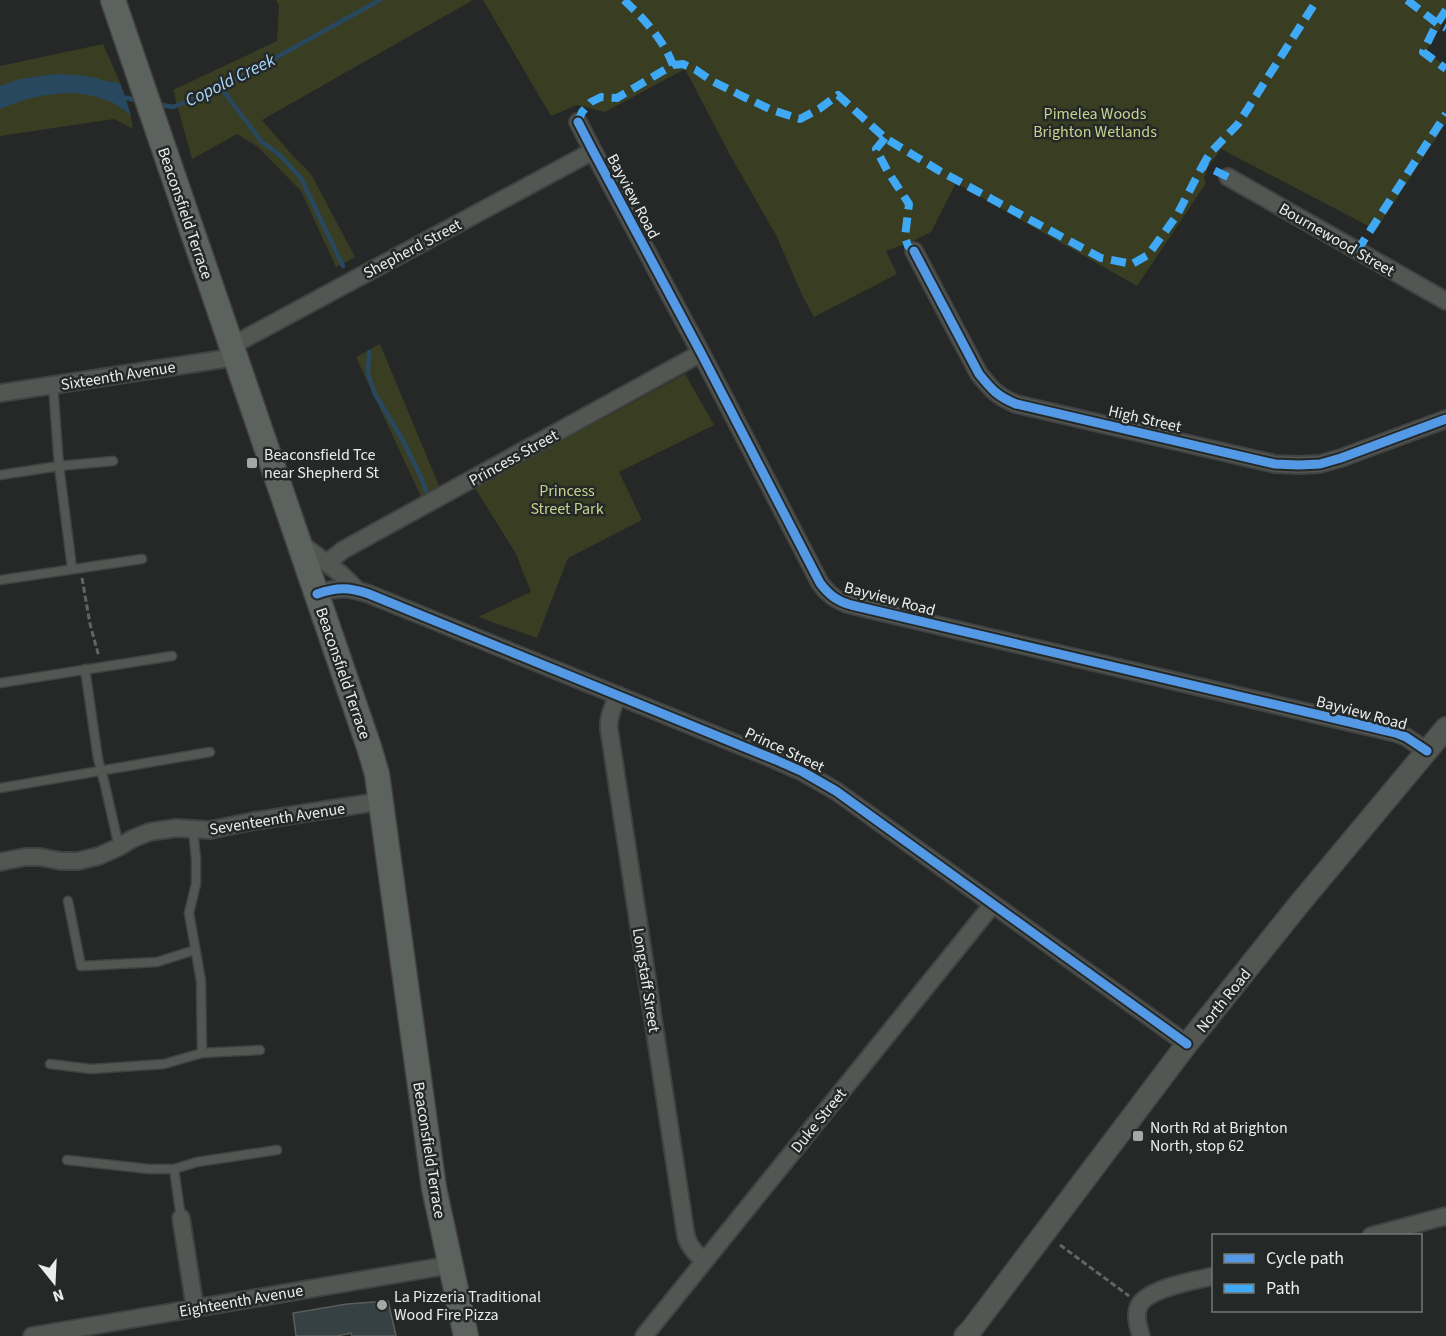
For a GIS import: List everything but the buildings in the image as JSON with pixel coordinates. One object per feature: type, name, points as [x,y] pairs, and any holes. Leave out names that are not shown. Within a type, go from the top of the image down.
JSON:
[{"type":"main road","name":"Beaconsfield Terrace","points":[[113,0],[377,774],[434,1188],[466,1336]]},
{"type":"street","name":"Bayview Road","points":[[578,122],[820,583],[828,594],[839,602],[862,608],[1396,734],[1406,737],[1427,751]]},
{"type":"street","name":"Shepherd Street","points":[[233,352],[593,151]]},
{"type":"street","name":"Bournewood Street","points":[[1228,177],[1446,301]]},
{"type":"street","name":"High Street","points":[[914,252],[979,374],[1001,398],[1016,404],[1275,464],[1299,465],[1320,464],[1341,458],[1446,419]]},
{"type":"street","name":"Sixteenth Avenue","points":[[0,393],[233,352]]},
{"type":"street","name":"Princess Street","points":[[329,564],[343,550],[701,353]]},
{"type":"street","name":"Prince Street","points":[[300,543],[329,564],[356,589]]},
{"type":"street","name":"Prince Street","points":[[317,594],[331,589],[356,589],[803,772],[836,790],[1187,1044]]},
{"type":"street","name":"Longstaff Street","points":[[618,695],[610,713],[609,729],[678,1188],[688,1243],[704,1260]]},
{"type":"street","name":"North Road","points":[[965,1336],[1187,1044],[1300,903],[1446,728]]},
{"type":"street","name":"Seventeenth Avenue","points":[[0,862],[25,857],[78,861],[99,856],[149,832],[176,828],[210,830],[382,801]]},
{"type":"street","name":"Duke Street","points":[[644,1336],[993,904]]},
{"type":"street","points":[[1378,1234],[1446,1216]]},
{"type":"street","points":[[181,1218],[195,1308]]},
{"type":"street","name":"Eighteenth Avenue","points":[[32,1336],[450,1265]]},
{"type":"street","points":[[1141,1336],[1137,1313],[1140,1304],[1147,1297],[1167,1288],[1212,1277]]},
{"type":"lane","points":[[53,385],[59,466],[76,568]]},
{"type":"lane","points":[[0,475],[113,461]]},
{"type":"lane","points":[[0,580],[142,559]]},
{"type":"lane","points":[[0,683],[171,656]]},
{"type":"lane","points":[[85,669],[98,759],[119,847]]},
{"type":"lane","points":[[0,788],[210,752]]},
{"type":"lane","points":[[193,830],[196,884],[189,913],[201,981],[202,1053]]},
{"type":"lane","points":[[69,901],[81,966],[157,963],[195,951]]},
{"type":"lane","points":[[50,1065],[91,1069],[164,1064],[202,1053],[260,1050]]},
{"type":"lane","points":[[67,1160],[149,1169],[174,1169],[197,1162],[277,1150]]},
{"type":"lane","points":[[174,1169],[181,1218]]},
{"type":"path","points":[[76,568],[101,666]]},
{"type":"path","points":[[1060,1245],[1140,1304]]},
{"type":"green space","points":[[276,0],[473,0],[262,120],[311,174],[355,257],[336,267],[301,191],[258,147],[237,134],[192,159],[173,90],[277,41],[279,5]]},
{"type":"green space","name":"Pimelea Woods Brighton Wetlands","points":[[483,0],[1446,0],[1446,18],[1426,51],[1446,67],[1446,123],[1376,230],[1221,149],[1208,167],[1204,179],[1206,183],[1137,286],[956,183],[931,232],[886,251],[897,274],[814,317],[777,237],[730,155],[685,69],[605,112],[577,105],[551,116]]},
{"type":"green space","points":[[103,44],[125,96],[133,129],[114,119],[0,136],[0,66]]},
{"type":"green space","points":[[380,344],[442,493],[424,503],[356,357]]},
{"type":"green space","name":"Princess Street Park","points":[[685,374],[714,425],[619,472],[642,520],[568,558],[537,638],[478,617],[531,592],[516,554],[475,488]]},
{"type":"water","points":[[55,74],[86,76],[120,83],[131,115],[114,103],[97,97],[69,93],[27,99],[0,109],[0,86],[20,79]]},
{"type":"waterway","name":"Copold Creek","points":[[157,104],[173,107],[221,88],[380,0]]},
{"type":"waterway","points":[[221,88],[262,142],[280,155],[301,178],[343,266]]},
{"type":"waterway","name":"Copold Creek","points":[[122,97],[140,101]]},
{"type":"waterway","points":[[369,352],[368,374],[375,394],[402,439],[429,498]]},
{"type":"marked path","points":[[578,122],[582,112],[591,102],[601,97],[617,98],[673,65],[652,30],[624,0]]},
{"type":"marked path","points":[[1228,177],[1203,165],[1210,153],[1238,124],[1317,0]]},
{"type":"marked path","points":[[1407,0],[1446,28]]},
{"type":"marked path","points":[[1446,10],[1423,52],[1446,69]]},
{"type":"marked path","points":[[673,65],[683,64],[744,97],[772,110],[800,119],[838,95],[885,138],[938,170],[1101,258],[1132,264],[1148,255],[1177,215],[1203,165]]},
{"type":"marked path","points":[[1357,251],[1446,114]]},
{"type":"marked path","points":[[885,138],[876,149],[909,204],[905,237],[908,246],[914,251]]},
{"type":"cycle path","points":[[578,122],[820,583],[834,597],[851,605],[1396,733],[1427,751]]},
{"type":"cycle path","points":[[914,251],[979,374],[995,392],[1016,404],[1275,464],[1299,465],[1320,464],[1341,458],[1446,419]]},
{"type":"cycle path","points":[[317,594],[343,589],[369,594],[803,772],[836,791],[1187,1044]]},
{"type":"place","name":"Beaconsfield Tce near Shepherd St","points":[[252,463]]},
{"type":"place","name":"North Rd at Brighton North, stop 62","points":[[1138,1136]]},
{"type":"place","name":"La Pizzeria Traditional Wood Fire Pizza","points":[[382,1305]]}]
